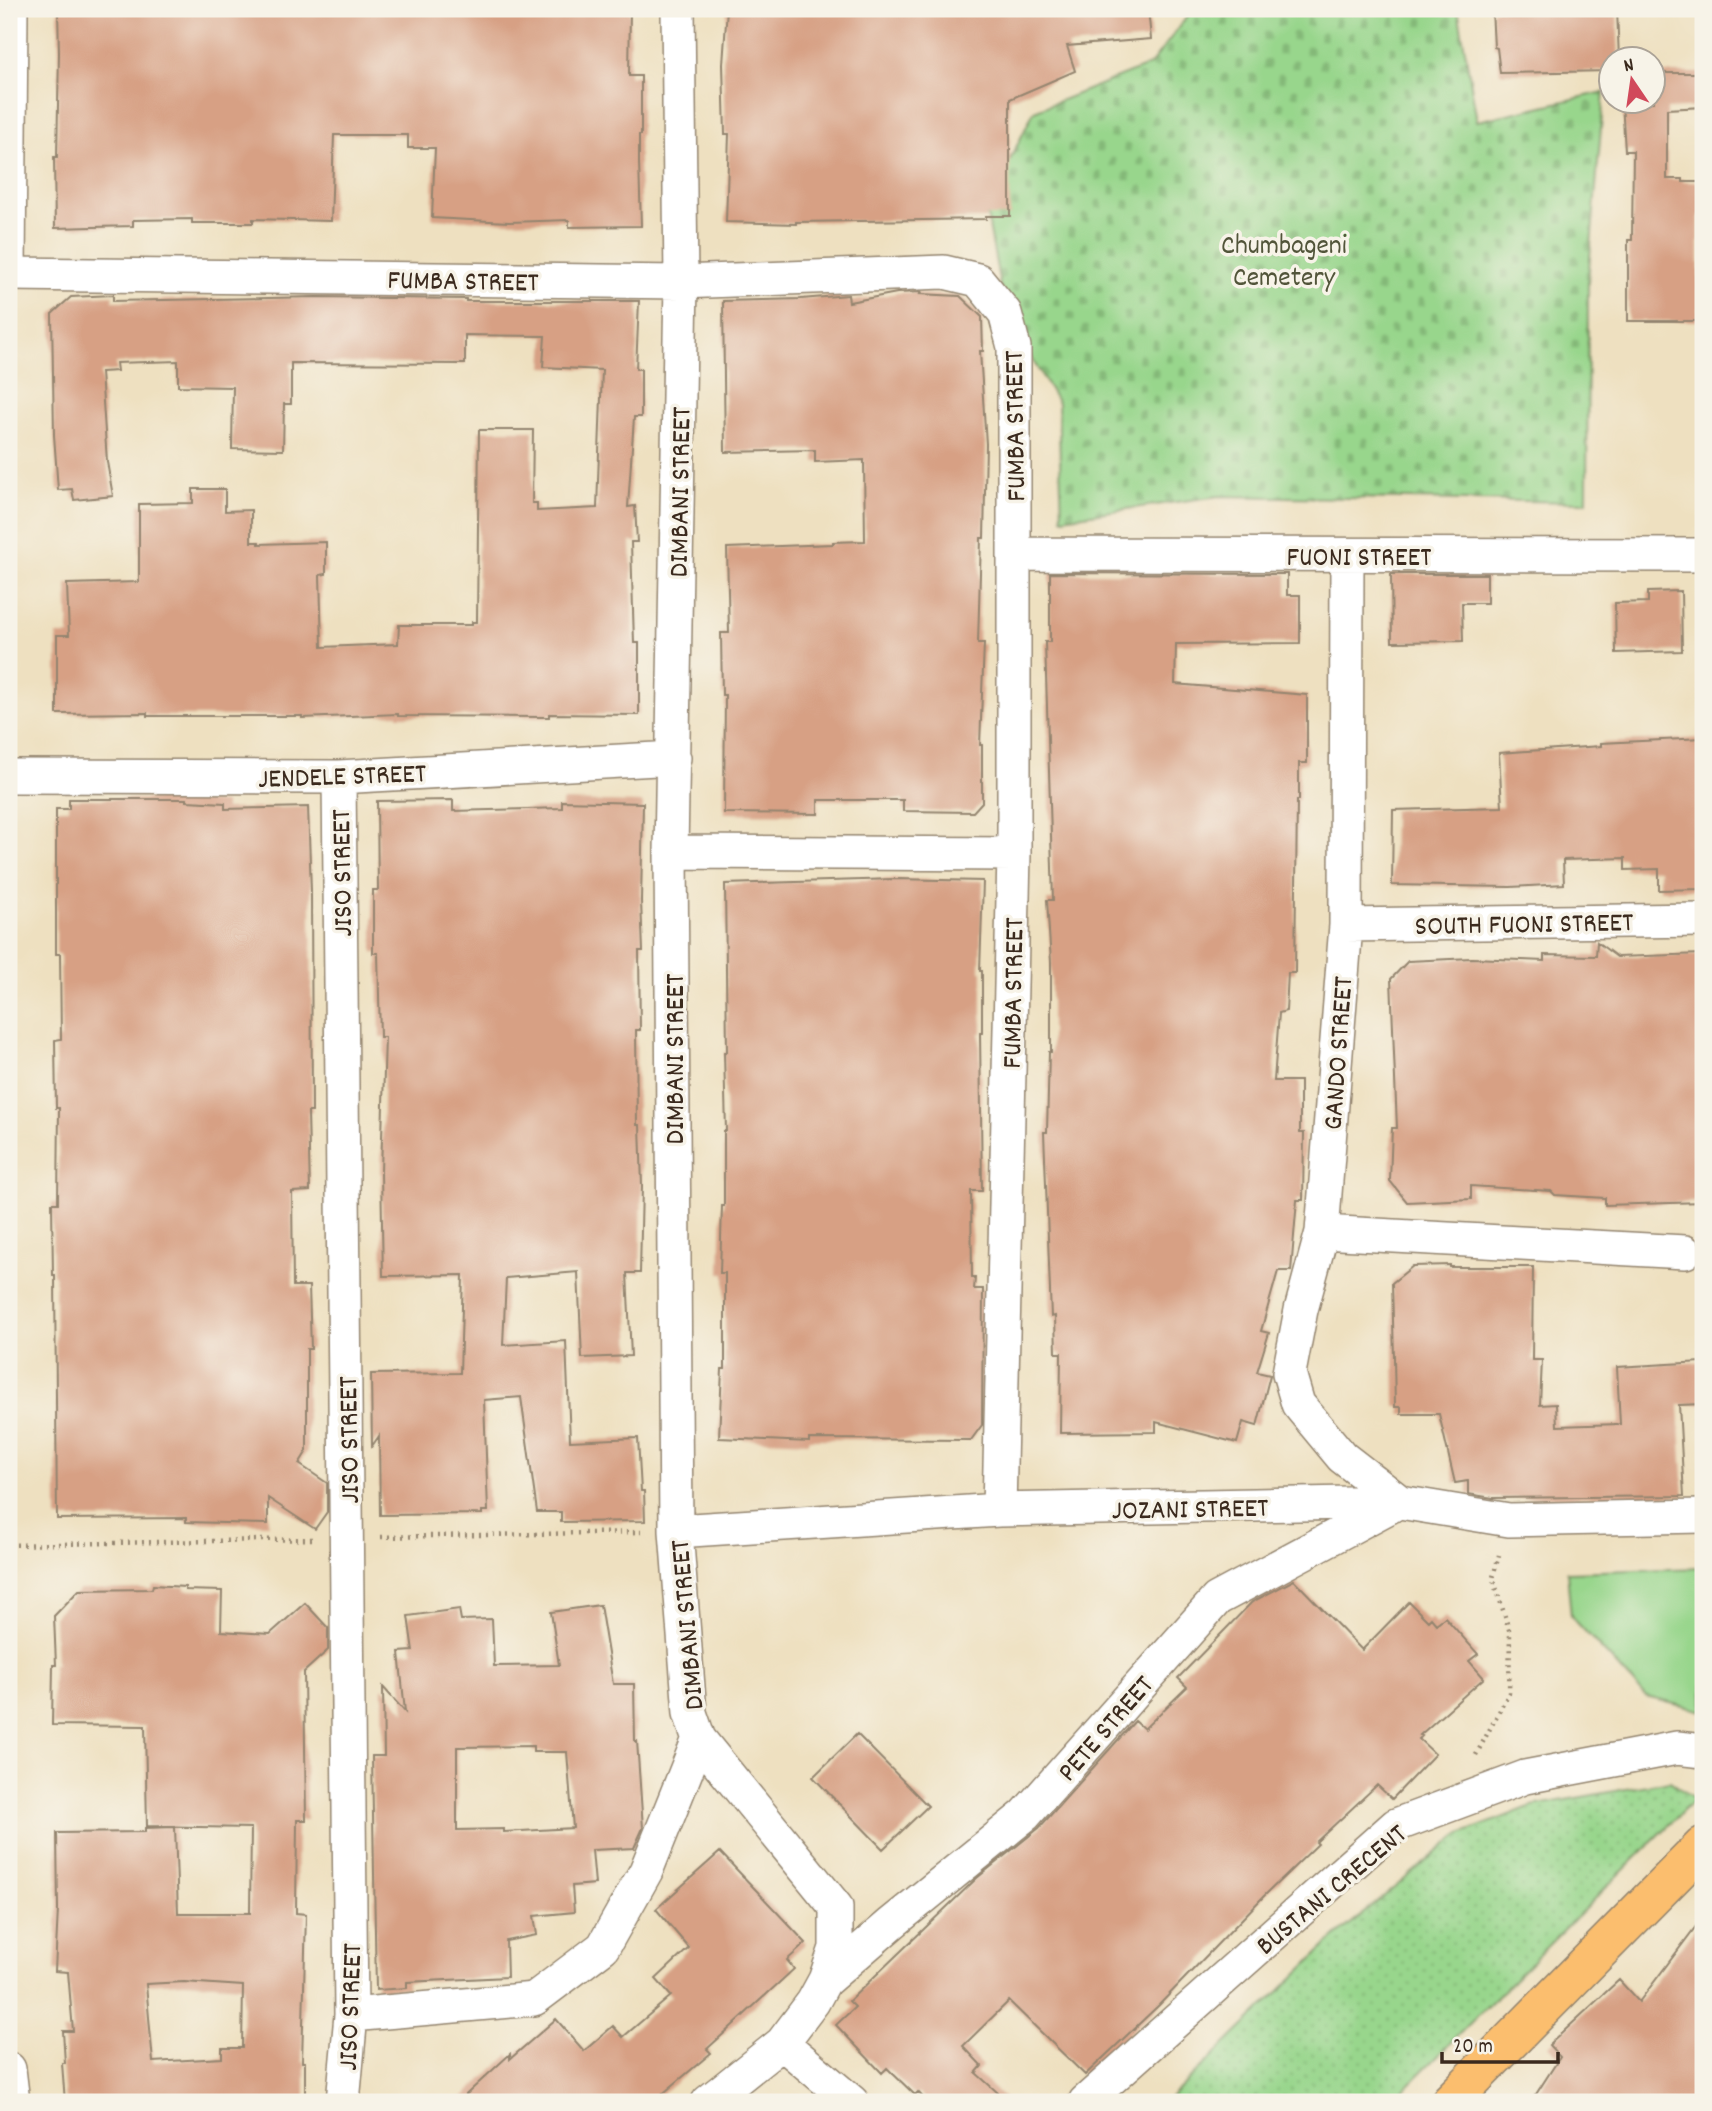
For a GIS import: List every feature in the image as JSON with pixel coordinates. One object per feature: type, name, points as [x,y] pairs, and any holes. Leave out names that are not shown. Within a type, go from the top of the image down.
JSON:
[{"type":"main road","points":[[1450,2102],[1703,1846]]},
{"type":"street","points":[[9,274],[11,9]]},
{"type":"street","name":"DIMBANI STREET","points":[[678,9],[681,282],[671,852],[676,1531],[691,1713],[699,1739],[836,1907],[836,1948],[825,1980],[813,2002],[782,2043]]},
{"type":"street","name":"FUMBA STREET","points":[[9,274],[681,282],[944,272],[978,280],[1005,313],[1014,347],[1014,854],[999,1510]]},
{"type":"street","name":"FUONI STREET","points":[[1014,554],[1703,555]]},
{"type":"street","name":"GANDO STREET","points":[[1346,555],[1346,925],[1322,1232],[1301,1310],[1289,1373],[1298,1404],[1342,1457],[1399,1502]]},
{"type":"street","name":"JENDELE STREET","points":[[9,776],[339,777],[674,758]]},
{"type":"street","name":"JISO STREET","points":[[339,777],[351,2015],[343,2102]]},
{"type":"street","points":[[671,852],[1014,854]]},
{"type":"street","name":"SOUTH FUONI STREET","points":[[1346,925],[1703,920]]},
{"type":"street","points":[[1322,1232],[1685,1252]]},
{"type":"street","name":"JOZANI STREET","points":[[676,1531],[999,1510],[1399,1502],[1509,1520],[1703,1516]]},
{"type":"street","name":"PETE STREET","points":[[825,1980],[1025,1815],[1217,1599],[1399,1502]]},
{"type":"street","points":[[351,2015],[534,1999],[603,1947],[646,1871],[699,1739]]},
{"type":"street","name":"BUSTANI CRECENT","points":[[1085,2102],[1396,1825],[1525,1777],[1677,1748],[1703,1751]]},
{"type":"street","points":[[708,2102],[782,2043],[852,2102]]},
{"type":"street","points":[[9,2069],[13,2102]]},
{"type":"path","points":[[1469,1761],[1480,1752],[1509,1693],[1510,1633],[1493,1577],[1509,1520]]},
{"type":"green space","name":"Chumbageni Cemetery","points":[[1193,9],[1458,9],[1477,121],[1596,94],[1596,116],[1602,116],[1588,281],[1587,502],[1219,496],[1062,518],[1058,403],[1005,313],[986,209],[1034,111],[1150,65]]},
{"type":"green space","points":[[1703,1568],[1703,1711],[1646,1697],[1571,1616],[1567,1572]]},
{"type":"green space","points":[[1670,1781],[1695,1799],[1391,2102],[1166,2102],[1336,1936],[1458,1835],[1532,1806]]},
{"type":"building","points":[[58,9],[630,9],[629,76],[641,76],[641,226],[569,227],[569,220],[509,222],[432,218],[435,148],[408,148],[408,135],[334,135],[331,221],[253,219],[253,223],[192,223],[192,219],[133,220],[133,226],[55,228]]},
{"type":"building","points":[[727,9],[1148,9],[1151,39],[1067,46],[1075,71],[1010,99],[1010,216],[986,216],[986,219],[796,224],[726,222],[729,134],[725,134],[723,64]]},
{"type":"building","points":[[1492,9],[1617,9],[1618,46],[1596,46],[1596,71],[1500,73],[1497,48],[1494,47]]},
{"type":"building","points":[[1666,73],[1700,73],[1703,107],[1667,109],[1667,179],[1703,182],[1703,216],[1699,216],[1699,321],[1628,321],[1628,240],[1632,240],[1633,151],[1625,151],[1623,116],[1666,116]]},
{"type":"building","points":[[921,292],[920,294],[960,296],[982,317],[983,351],[980,351],[986,444],[978,643],[984,643],[980,745],[982,802],[973,812],[903,811],[903,800],[818,800],[818,814],[724,813],[725,695],[722,695],[721,633],[729,633],[727,548],[865,541],[864,460],[815,462],[815,450],[725,452],[723,301],[848,295],[849,302],[897,293]]},
{"type":"building","points":[[113,295],[113,301],[316,297],[466,301],[639,301],[636,369],[641,369],[641,417],[634,417],[628,507],[635,506],[637,542],[631,542],[634,643],[639,643],[639,715],[549,714],[549,717],[398,714],[302,718],[147,716],[147,713],[57,714],[57,635],[69,635],[67,584],[139,582],[139,504],[193,503],[193,489],[225,489],[225,511],[251,510],[251,542],[326,542],[326,574],[320,575],[322,647],[398,644],[399,625],[472,625],[472,622],[477,622],[479,430],[533,430],[532,503],[537,503],[537,511],[597,508],[602,370],[543,367],[545,336],[465,335],[465,364],[291,363],[291,404],[284,404],[283,450],[232,449],[233,387],[178,386],[178,361],[116,363],[117,371],[101,372],[107,462],[113,496],[74,500],[72,489],[58,490],[54,435],[52,314],[71,297]]},
{"type":"building","points":[[1050,573],[1287,574],[1287,595],[1300,595],[1300,643],[1176,644],[1175,684],[1307,695],[1307,763],[1299,763],[1297,800],[1295,973],[1288,973],[1286,1011],[1279,1013],[1274,1081],[1300,1081],[1300,1133],[1304,1133],[1303,1200],[1297,1200],[1291,1271],[1278,1271],[1261,1331],[1269,1333],[1257,1372],[1270,1375],[1257,1426],[1243,1422],[1237,1443],[1156,1422],[1156,1432],[1060,1433],[1061,1353],[1056,1353],[1055,1316],[1051,1317],[1044,1132],[1047,1132],[1051,1052],[1051,962],[1047,900],[1053,900],[1045,642],[1050,642]]},
{"type":"building","points":[[1391,574],[1487,574],[1487,603],[1462,603],[1463,641],[1392,642]]},
{"type":"building","points":[[1681,591],[1682,651],[1616,653],[1615,603],[1648,602],[1648,592]]},
{"type":"building","points":[[1703,738],[1703,889],[1659,890],[1659,869],[1625,870],[1625,858],[1563,860],[1564,884],[1510,887],[1392,885],[1393,810],[1502,807],[1499,753],[1601,746],[1601,743]]},
{"type":"building","points":[[69,799],[187,799],[225,803],[225,809],[308,807],[311,891],[312,1112],[308,1112],[310,1191],[292,1192],[293,1286],[309,1286],[311,1349],[307,1349],[307,1451],[299,1464],[327,1483],[327,1512],[315,1529],[268,1498],[268,1524],[186,1522],[186,1518],[57,1519],[52,1203],[58,1203],[59,1108],[56,1108],[55,1040],[61,1039],[60,954],[56,954],[56,809],[69,809]]},
{"type":"building","points":[[453,800],[453,811],[562,808],[562,801],[643,803],[643,951],[639,951],[640,1030],[636,1030],[637,1125],[640,1125],[642,1186],[640,1273],[627,1273],[631,1356],[582,1358],[578,1272],[506,1278],[503,1345],[566,1341],[570,1441],[638,1438],[645,1521],[561,1522],[561,1512],[537,1512],[521,1397],[484,1400],[488,1511],[482,1511],[482,1514],[380,1515],[379,1436],[372,1446],[371,1374],[460,1373],[463,1275],[383,1276],[381,1172],[385,1037],[380,1037],[378,953],[373,953],[373,890],[378,890],[377,801]]},
{"type":"building","points":[[895,879],[983,881],[980,971],[982,1191],[971,1191],[972,1278],[975,1278],[974,1289],[983,1289],[982,1425],[971,1440],[809,1439],[809,1442],[719,1438],[722,1369],[725,1369],[725,1273],[720,1273],[726,1131],[725,884]]},
{"type":"building","points":[[1597,942],[1617,957],[1703,954],[1703,1202],[1605,1205],[1605,1198],[1555,1195],[1551,1191],[1471,1186],[1471,1199],[1407,1202],[1390,1181],[1392,1128],[1397,1128],[1391,979],[1408,961],[1472,958],[1544,961],[1544,955],[1596,956]]},
{"type":"building","points":[[1413,1266],[1533,1267],[1532,1360],[1542,1360],[1540,1405],[1556,1404],[1557,1426],[1620,1424],[1617,1367],[1702,1362],[1703,1404],[1679,1405],[1684,1496],[1493,1498],[1468,1494],[1468,1481],[1455,1483],[1439,1414],[1401,1414],[1401,1407],[1395,1407],[1392,1283]]},
{"type":"building","points":[[1294,1580],[1362,1650],[1409,1602],[1428,1621],[1431,1618],[1436,1624],[1445,1617],[1478,1654],[1469,1661],[1484,1678],[1420,1735],[1422,1736],[1419,1739],[1435,1754],[1392,1799],[1377,1785],[1316,1842],[1318,1844],[1159,2005],[1085,2075],[1009,2001],[963,2046],[982,2066],[976,2073],[1008,2102],[927,2102],[918,2092],[915,2095],[887,2068],[882,2073],[836,2025],[855,2007],[849,2001],[977,1878],[1039,1828],[1135,1721],[1144,1729],[1187,1687],[1178,1678],[1252,1602]]},
{"type":"building","points":[[153,1585],[185,1587],[185,1590],[222,1591],[221,1631],[270,1634],[305,1603],[328,1628],[328,1650],[304,1672],[306,1820],[297,1820],[296,1913],[306,1914],[302,2062],[305,2062],[305,2102],[65,2102],[63,2031],[73,2031],[68,1972],[55,1971],[58,1909],[57,1833],[145,1832],[145,1828],[175,1827],[178,1913],[250,1913],[251,1828],[147,1826],[145,1726],[52,1725],[53,1665],[56,1665],[54,1616],[79,1590],[152,1589]],"holes":[[[184,1982],[243,1986],[242,2048],[222,2048],[222,2058],[153,2062],[146,1984]]]},
{"type":"building","points":[[600,1605],[613,1684],[634,1684],[635,1741],[643,1828],[634,1848],[592,1850],[595,1884],[572,1886],[574,1912],[534,1916],[537,1935],[506,1941],[507,1977],[407,1982],[407,1988],[376,1990],[372,1756],[384,1756],[383,1687],[405,1712],[399,1652],[413,1651],[408,1616],[459,1609],[461,1620],[492,1619],[494,1666],[559,1665],[551,1612]],"holes":[[[533,1746],[533,1752],[567,1752],[573,1828],[504,1832],[504,1829],[457,1830],[457,1747]]]},
{"type":"building","points":[[857,1734],[928,1806],[883,1849],[813,1777]]},
{"type":"building","points":[[720,1852],[806,1943],[787,1960],[794,1969],[707,2049],[711,2053],[653,2102],[458,2102],[510,2054],[510,2059],[556,2019],[584,2051],[613,2026],[623,2037],[671,1996],[656,1979],[689,1948],[656,1909]]},
{"type":"building","points":[[1703,1917],[1703,2088],[1688,2102],[1531,2102],[1560,2057],[1549,2045],[1619,1980],[1639,2002]]}]
